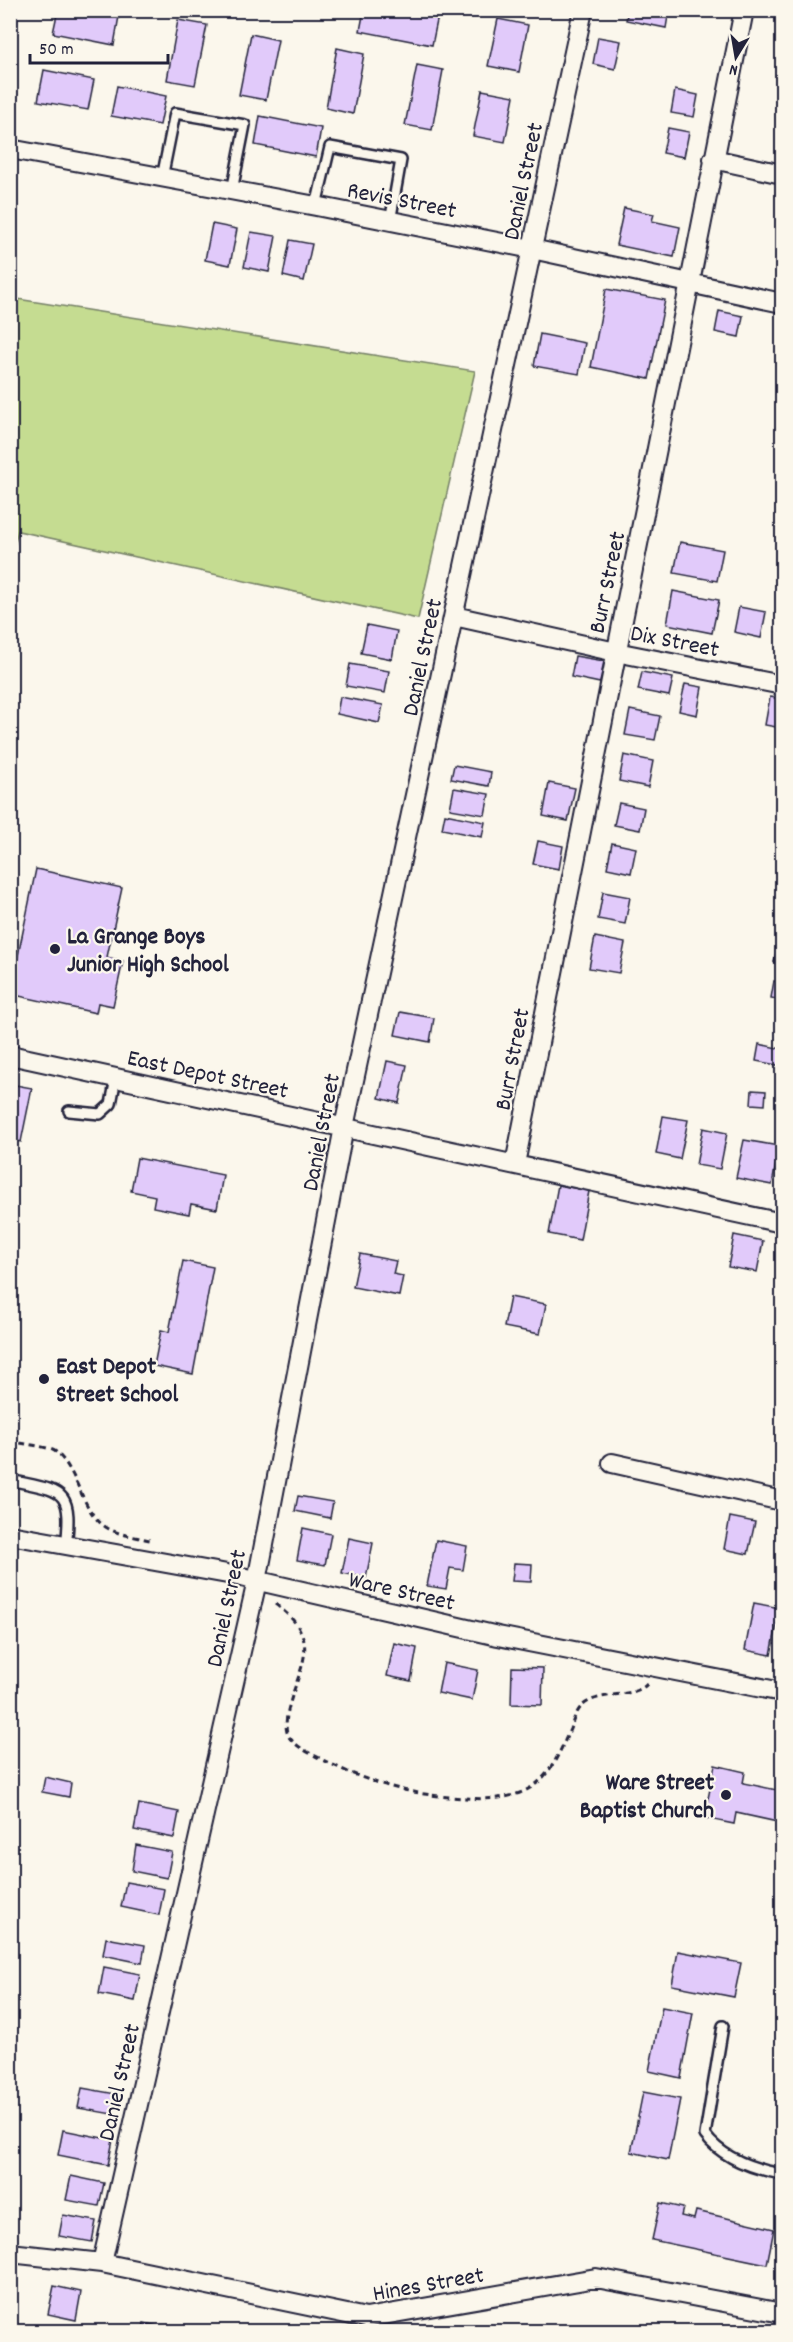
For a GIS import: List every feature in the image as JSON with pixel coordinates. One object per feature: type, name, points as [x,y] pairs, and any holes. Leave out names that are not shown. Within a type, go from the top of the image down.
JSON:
[{"type":"street","name":"Daniel Street","points":[[102,2263],[256,1581],[344,1127],[583,10]]},
{"type":"street","name":"Burr Street","points":[[515,1164],[744,10]]},
{"type":"street","name":"Revis Street","points":[[10,149],[532,249],[783,303]]},
{"type":"street","points":[[713,159],[783,174]]},
{"type":"street","name":"Dix Street","points":[[454,616],[616,652],[783,685]]},
{"type":"street","name":"East Depot Street","points":[[10,1055],[783,1223]]},
{"type":"street","points":[[612,1463],[783,1501]]},
{"type":"street","name":"Ware Street","points":[[10,1535],[256,1581],[498,1636],[783,1692]]},
{"type":"street","name":"Hines Street","points":[[10,2253],[102,2263],[365,2325],[596,2278],[783,2313]]},
{"type":"lane","points":[[162,178],[175,113],[245,125],[232,191]]},
{"type":"lane","points":[[316,206],[330,147],[401,160],[390,222]]},
{"type":"lane","points":[[69,1111],[100,1114],[111,1104],[116,1078]]},
{"type":"lane","points":[[10,1480],[56,1490],[65,1501],[69,1518],[66,1547]]},
{"type":"lane","points":[[723,2026],[705,2135],[716,2149],[735,2160],[783,2174]]},
{"type":"path","points":[[10,1442],[54,1450],[72,1471],[94,1516],[107,1528],[125,1535],[159,1542]]},
{"type":"path","points":[[273,1602],[286,1612],[300,1628],[307,1648],[287,1715],[285,1726],[288,1736],[305,1750],[351,1774],[405,1792],[482,1799],[507,1797],[524,1792],[544,1779],[577,1713],[584,1705],[600,1697],[645,1687],[656,1667]]},
{"type":"green space","points":[[11,298],[475,371],[418,619],[18,531],[11,558]]},
{"type":"building","points":[[58,10],[93,10],[119,16],[114,45],[53,33]]},
{"type":"building","points":[[364,10],[409,10],[438,16],[432,45],[360,31]]},
{"type":"building","points":[[628,10],[669,10],[666,28],[626,20]]},
{"type":"building","points":[[498,19],[528,25],[519,72],[488,66]]},
{"type":"building","points":[[178,20],[207,25],[195,85],[167,80]]},
{"type":"building","points":[[251,34],[278,40],[266,100],[239,95]]},
{"type":"building","points":[[598,37],[621,41],[615,69],[593,64]]},
{"type":"building","points":[[337,48],[364,54],[353,114],[326,108]]},
{"type":"building","points":[[417,65],[443,70],[432,130],[405,125]]},
{"type":"building","points":[[44,70],[94,80],[88,110],[38,101]]},
{"type":"building","points":[[117,86],[166,96],[160,125],[111,116]]},
{"type":"building","points":[[482,90],[514,96],[505,142],[473,136]]},
{"type":"building","points":[[675,90],[698,95],[694,117],[671,113]]},
{"type":"building","points":[[260,116],[321,128],[316,157],[255,145]]},
{"type":"building","points":[[668,128],[689,132],[684,157],[663,153]]},
{"type":"building","points":[[624,208],[654,214],[652,221],[680,227],[674,257],[616,245]]},
{"type":"building","points":[[212,224],[237,229],[230,265],[205,260]]},
{"type":"building","points":[[251,232],[276,236],[269,272],[244,267]]},
{"type":"building","points":[[290,240],[312,244],[304,281],[283,276]]},
{"type":"building","points":[[606,289],[665,300],[649,379],[591,367]]},
{"type":"building","points":[[719,311],[743,316],[739,337],[715,332]]},
{"type":"building","points":[[540,334],[585,343],[579,374],[534,366]]},
{"type":"building","points":[[680,542],[723,550],[717,581],[674,573]]},
{"type":"building","points":[[673,591],[719,600],[712,633],[667,624]]},
{"type":"building","points":[[739,607],[766,612],[761,638],[734,632]]},
{"type":"building","points":[[367,625],[397,631],[392,659],[361,653]]},
{"type":"building","points":[[575,656],[604,661],[600,683],[571,677]]},
{"type":"building","points":[[350,664],[389,671],[385,693],[346,686]]},
{"type":"building","points":[[642,672],[673,678],[669,696],[638,690]]},
{"type":"building","points":[[685,684],[702,687],[697,715],[679,711]]},
{"type":"building","points":[[340,697],[383,705],[379,723],[337,714]]},
{"type":"building","points":[[770,697],[782,699],[782,728],[765,725]]},
{"type":"building","points":[[630,710],[660,716],[655,740],[625,735]]},
{"type":"building","points":[[624,755],[653,761],[648,787],[619,781]]},
{"type":"building","points":[[454,765],[491,772],[489,786],[451,779]]},
{"type":"building","points":[[549,783],[575,788],[568,821],[543,816]]},
{"type":"building","points":[[454,788],[489,794],[485,815],[450,809]]},
{"type":"building","points":[[619,803],[644,808],[640,830],[614,825]]},
{"type":"building","points":[[445,814],[485,822],[482,837],[442,829]]},
{"type":"building","points":[[538,841],[563,846],[559,869],[533,864]]},
{"type":"building","points":[[612,843],[636,848],[631,873],[607,868]]},
{"type":"building","points":[[36,869],[122,888],[107,957],[123,961],[113,1006],[98,1003],[96,1013],[10,994]]},
{"type":"building","points":[[603,892],[630,897],[625,924],[598,919]]},
{"type":"building","points":[[780,933],[782,934],[782,963],[774,962]]},
{"type":"building","points":[[595,937],[625,943],[619,973],[589,968]]},
{"type":"building","points":[[774,981],[782,983],[782,1000],[771,998]]},
{"type":"building","points":[[400,1012],[434,1018],[430,1042],[395,1035]]},
{"type":"building","points":[[759,1044],[782,1049],[782,1066],[756,1061]]},
{"type":"building","points":[[387,1061],[407,1065],[399,1103],[379,1098]]},
{"type":"building","points":[[10,1084],[32,1088],[21,1142],[10,1140]]},
{"type":"building","points":[[752,1090],[766,1091],[765,1105],[751,1104]]},
{"type":"building","points":[[663,1116],[688,1120],[680,1159],[656,1154]]},
{"type":"building","points":[[703,1128],[727,1133],[720,1169],[696,1165]]},
{"type":"building","points":[[744,1140],[779,1146],[772,1185],[736,1178]]},
{"type":"building","points":[[137,1158],[223,1175],[217,1209],[191,1204],[189,1214],[153,1207],[155,1196],[131,1191]]},
{"type":"building","points":[[558,1185],[589,1191],[580,1240],[549,1234]]},
{"type":"building","points":[[734,1235],[763,1241],[757,1272],[728,1267]]},
{"type":"building","points":[[360,1254],[396,1261],[393,1274],[403,1276],[399,1296],[353,1287]]},
{"type":"building","points":[[183,1261],[213,1267],[193,1374],[154,1366],[161,1330],[169,1332]]},
{"type":"building","points":[[510,1297],[546,1304],[540,1334],[504,1327]]},
{"type":"building","points":[[298,1496],[333,1502],[330,1518],[295,1511]]},
{"type":"building","points":[[730,1517],[755,1522],[748,1554],[724,1549]]},
{"type":"building","points":[[303,1528],[331,1534],[325,1565],[297,1560]]},
{"type":"building","points":[[349,1538],[373,1543],[366,1578],[342,1573]]},
{"type":"building","points":[[436,1540],[467,1546],[463,1570],[450,1568],[446,1589],[427,1586]]},
{"type":"building","points":[[514,1563],[532,1564],[531,1582],[512,1581]]},
{"type":"building","points":[[754,1603],[780,1608],[771,1655],[745,1650]]},
{"type":"building","points":[[394,1643],[417,1648],[411,1681],[387,1676]]},
{"type":"building","points":[[444,1663],[478,1670],[472,1700],[438,1693]]},
{"type":"building","points":[[512,1667],[543,1668],[542,1705],[511,1704]]},
{"type":"building","points":[[715,1765],[745,1772],[743,1783],[782,1791],[782,1823],[736,1813],[734,1824],[704,1818]]},
{"type":"building","points":[[45,1777],[71,1783],[69,1797],[42,1792]]},
{"type":"building","points":[[139,1804],[179,1812],[174,1838],[134,1830]]},
{"type":"building","points":[[136,1845],[172,1852],[167,1878],[132,1871]]},
{"type":"building","points":[[126,1882],[164,1889],[159,1915],[121,1907]]},
{"type":"building","points":[[106,1938],[145,1945],[142,1963],[103,1955]]},
{"type":"building","points":[[678,1951],[741,1963],[734,1997],[672,1985]]},
{"type":"building","points":[[104,1967],[140,1974],[135,2001],[99,1994]]},
{"type":"building","points":[[662,2007],[693,2013],[681,2078],[649,2071]]},
{"type":"building","points":[[82,2088],[116,2094],[112,2114],[78,2108]]},
{"type":"building","points":[[643,2092],[680,2099],[668,2160],[631,2152]]},
{"type":"building","points":[[63,2130],[113,2140],[108,2165],[58,2155]]},
{"type":"building","points":[[71,2176],[104,2183],[99,2206],[66,2200]]},
{"type":"building","points":[[660,2203],[683,2208],[681,2216],[694,2219],[696,2211],[774,2229],[767,2264],[652,2240]]},
{"type":"building","points":[[63,2215],[96,2221],[92,2242],[59,2236]]},
{"type":"building","points":[[54,2286],[81,2292],[76,2320],[48,2314]]},
{"type":"building","points":[[144,2323],[168,2328],[168,2332],[142,2332]]},
{"type":"place","name":"La Grange Boys Junior High School","points":[[55,949]]},
{"type":"place","name":"East Depot Street School","points":[[44,1379]]},
{"type":"place","name":"Ware Street Baptist Church","points":[[726,1795]]}]
